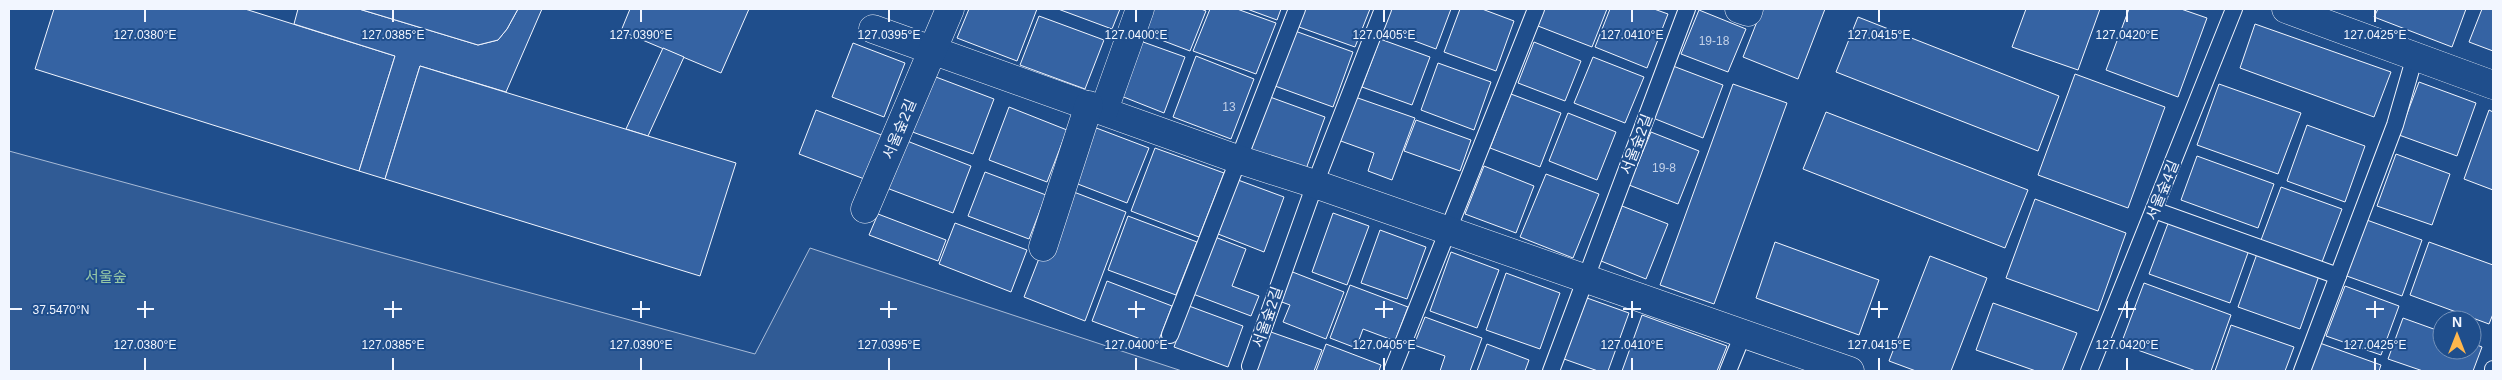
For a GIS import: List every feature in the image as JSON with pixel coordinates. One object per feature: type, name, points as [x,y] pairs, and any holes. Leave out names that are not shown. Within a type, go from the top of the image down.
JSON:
[{"type":"street","name":"서울숲2길","points":[[865,209],[950,9]]},
{"type":"street","points":[[1043,247],[1096,108],[1140,9]]},
{"type":"street","points":[[1739,9],[1748,12],[1749,9]]},
{"type":"street","points":[[2286,9],[2493,85]]},
{"type":"street","points":[[873,29],[1237,159],[1315,184],[1850,371]]},
{"type":"lane","points":[[1170,335],[1297,9]]},
{"type":"lane","name":"서울숲2길","points":[[1250,366],[1315,184],[1383,9]]},
{"type":"lane","points":[[1392,371],[1450,231],[1536,9]]},
{"type":"lane","name":"서울숲2길","points":[[1551,371],[1687,9]]},
{"type":"lane","name":"서울숲4길","points":[[2089,371],[2234,9]]},
{"type":"lane","points":[[2302,371],[2395,125],[2415,56]]},
{"type":"lane","points":[[2154,210],[2338,276]]},
{"type":"lane","points":[[1728,371],[1743,334]]},
{"type":"green space","name":"서울숲","points":[[9,151],[755,354],[810,248],[1182,371],[9,371]]},
{"type":"building","points":[[54,9],[245,9],[395,56],[359,171],[35,69]]},
{"type":"building","points":[[298,9],[359,9],[478,45],[498,40],[507,29],[518,9],[542,9],[506,92],[420,66],[385,179],[359,171],[395,56],[294,24]]},
{"type":"building","points":[[359,9],[518,9],[507,29],[498,40],[478,45]]},
{"type":"building","points":[[630,9],[749,9],[721,73],[621,31]]},
{"type":"building","points":[[969,9],[1037,9],[1017,61],[957,38]]},
{"type":"building","points":[[1058,9],[1120,9],[1112,29]]},
{"type":"building","points":[[1143,9],[1201,9],[1206,11],[1190,51],[1135,30]]},
{"type":"building","points":[[1210,9],[1237,9],[1276,23],[1256,74],[1193,51]]},
{"type":"building","points":[[1247,9],[1281,9],[1277,20]]},
{"type":"building","points":[[1305,9],[1370,9],[1355,47],[1299,27]]},
{"type":"building","points":[[1387,9],[1451,9],[1436,49],[1380,28]]},
{"type":"building","points":[[1460,9],[1482,9],[1514,21],[1496,71],[1444,52]]},
{"type":"building","points":[[1544,9],[1607,9],[1592,47],[1538,26]]},
{"type":"building","points":[[1610,9],[1654,9],[1668,14],[1647,68],[1595,47]]},
{"type":"building","points":[[1762,9],[1825,9],[1798,79],[1743,57]]},
{"type":"building","points":[[2026,9],[2100,9],[2078,70],[2012,47]]},
{"type":"building","points":[[2129,9],[2181,9],[2207,18],[2178,97],[2106,70]]},
{"type":"building","points":[[2378,9],[2466,9],[2452,47],[2374,17]]},
{"type":"building","points":[[2482,9],[2493,9],[2493,51],[2469,42]]},
{"type":"building","points":[[1699,10],[1746,29],[1728,72],[1681,54]]},
{"type":"building","points":[[1039,16],[1104,40],[1085,89],[1020,65]]},
{"type":"building","points":[[1858,17],[2059,96],[2038,151],[1836,72]]},
{"type":"building","points":[[2255,24],[2391,72],[2374,117],[2240,68]]},
{"type":"building","points":[[1295,31],[1353,52],[1333,107],[1275,86]]},
{"type":"building","points":[[1132,38],[1185,57],[1164,113],[1111,92]]},
{"type":"building","points":[[1380,39],[1430,57],[1412,105],[1362,87]]},
{"type":"building","points":[[1534,42],[1581,61],[1565,101],[1518,83]]},
{"type":"building","points":[[853,43],[905,63],[884,117],[832,97]]},
{"type":"building","points":[[663,48],[684,57],[648,136],[626,129]]},
{"type":"building","points":[[1196,56],[1254,79],[1231,139],[1173,117]]},
{"type":"building","points":[[1593,57],[1644,77],[1625,123],[1574,103]]},
{"type":"building","points":[[1438,63],[1491,82],[1474,130],[1421,110]]},
{"type":"building","points":[[420,66],[736,163],[700,276],[385,179]]},
{"type":"building","points":[[1673,66],[1723,85],[1703,138],[1653,118]]},
{"type":"building","points":[[928,74],[994,99],[973,154],[907,130]]},
{"type":"building","points":[[2075,74],[2165,107],[2128,208],[2038,175]]},
{"type":"building","points":[[2419,82],[2476,103],[2457,156],[2399,135]]},
{"type":"building","points":[[1733,84],[1787,103],[1714,304],[1660,285]]},
{"type":"building","points":[[2219,84],[2301,113],[2278,174],[2197,145]]},
{"type":"building","points":[[1511,94],[1561,113],[1540,167],[1490,148]]},
{"type":"building","points":[[1270,97],[1325,117],[1306,169],[1251,150]]},
{"type":"building","points":[[1355,97],[1415,118],[1392,180],[1368,171],[1374,153],[1338,140]]},
{"type":"building","points":[[1009,107],[1067,130],[1047,182],[989,160]]},
{"type":"building","points":[[816,110],[884,136],[867,180],[799,154]]},
{"type":"building","points":[[2489,110],[2493,112],[2493,190],[2464,179]]},
{"type":"building","points":[[1826,112],[2028,190],[2005,248],[1803,169]]},
{"type":"building","points":[[1568,113],[1616,132],[1597,180],[1549,161]]},
{"type":"building","points":[[1416,120],[1471,140],[1460,171],[1404,151]]},
{"type":"building","points":[[2307,125],[2365,146],[2345,202],[2287,181]]},
{"type":"building","points":[[1091,126],[1149,148],[1127,203],[1070,181]]},
{"type":"building","points":[[1651,132],[1699,151],[1678,204],[1629,185]]},
{"type":"building","points":[[902,139],[971,166],[953,213],[884,187]]},
{"type":"building","points":[[1155,148],[1224,173],[1199,237],[1131,211]]},
{"type":"building","points":[[2396,154],[2450,174],[2432,225],[2377,206]]},
{"type":"building","points":[[2197,156],[2274,184],[2258,228],[2181,200]]},
{"type":"building","points":[[1484,166],[1534,186],[1516,233],[1465,214]]},
{"type":"building","points":[[985,172],[1046,195],[1029,239],[968,216]]},
{"type":"building","points":[[1546,174],[1599,194],[1573,258],[1520,237]]},
{"type":"building","points":[[1238,180],[1284,197],[1264,252],[1218,234]]},
{"type":"building","points":[[2281,187],[2342,209],[2322,262],[2261,240]]},
{"type":"building","points":[[1066,189],[1126,212],[1085,321],[1024,297]]},
{"type":"building","points":[[2035,199],[2126,233],[2098,311],[2006,278]]},
{"type":"building","points":[[1622,206],[1668,224],[1646,279],[1601,261]]},
{"type":"building","points":[[1333,213],[1369,226],[1347,285],[1312,272]]},
{"type":"building","points":[[878,214],[946,240],[938,261],[869,235]]},
{"type":"building","points":[[1128,216],[1197,242],[1176,295],[1108,270]]},
{"type":"building","points":[[2364,219],[2422,240],[2402,296],[2344,275]]},
{"type":"building","points":[[2169,221],[2249,250],[2230,303],[2149,274]]},
{"type":"building","points":[[955,223],[1027,250],[1011,292],[939,264]]},
{"type":"building","points":[[1380,230],[1426,247],[1407,299],[1361,283]]},
{"type":"building","points":[[1215,237],[1246,249],[1232,286],[1259,296],[1251,316],[1193,294]]},
{"type":"building","points":[[1775,242],[1879,280],[1859,335],[1756,298]]},
{"type":"building","points":[[2429,242],[2493,265],[2493,314],[2489,324],[2482,321],[2482,310],[2451,310],[2410,295]]},
{"type":"building","points":[[2258,251],[2320,273],[2300,329],[2238,307]]},
{"type":"building","points":[[1451,252],[1499,270],[1477,328],[1430,311]]},
{"type":"building","points":[[1930,256],[1987,278],[1951,371],[1916,371],[1889,361]]},
{"type":"building","points":[[1290,271],[1344,292],[1326,339],[1283,322],[1290,305],[1279,301]]},
{"type":"building","points":[[1506,273],[1560,293],[1540,349],[1486,330]]},
{"type":"building","points":[[1107,281],[1172,306],[1157,345],[1092,321]]},
{"type":"building","points":[[2144,283],[2231,315],[2211,371],[2196,371],[2121,344]]},
{"type":"building","points":[[1350,285],[1408,307],[1395,341],[1363,329],[1356,348],[1330,338]]},
{"type":"building","points":[[2345,286],[2399,306],[2381,355],[2326,336]]},
{"type":"building","points":[[1587,298],[1629,313],[1608,371],[1598,371],[1564,359]]},
{"type":"building","points":[[1993,303],[2077,333],[2062,371],[2036,371],[1976,350]]},
{"type":"building","points":[[1189,306],[1243,326],[1228,367],[1174,347]]},
{"type":"building","points":[[1642,315],[1727,346],[1717,371],[1622,371]]},
{"type":"building","points":[[1425,317],[1482,338],[1470,371],[1440,371],[1445,356],[1414,345]]},
{"type":"building","points":[[2403,318],[2432,328],[2432,360],[2477,360],[2473,371],[2423,371],[2388,359]]},
{"type":"building","points":[[2231,325],[2294,347],[2285,371],[2215,371]]},
{"type":"building","points":[[1268,331],[1322,350],[1314,371],[1253,371]]},
{"type":"building","points":[[2317,342],[2381,365],[2379,371],[2306,371]]},
{"type":"building","points":[[1326,344],[1381,365],[1379,371],[1316,371]]},
{"type":"building","points":[[1487,344],[1529,360],[1525,371],[1477,371]]}]
